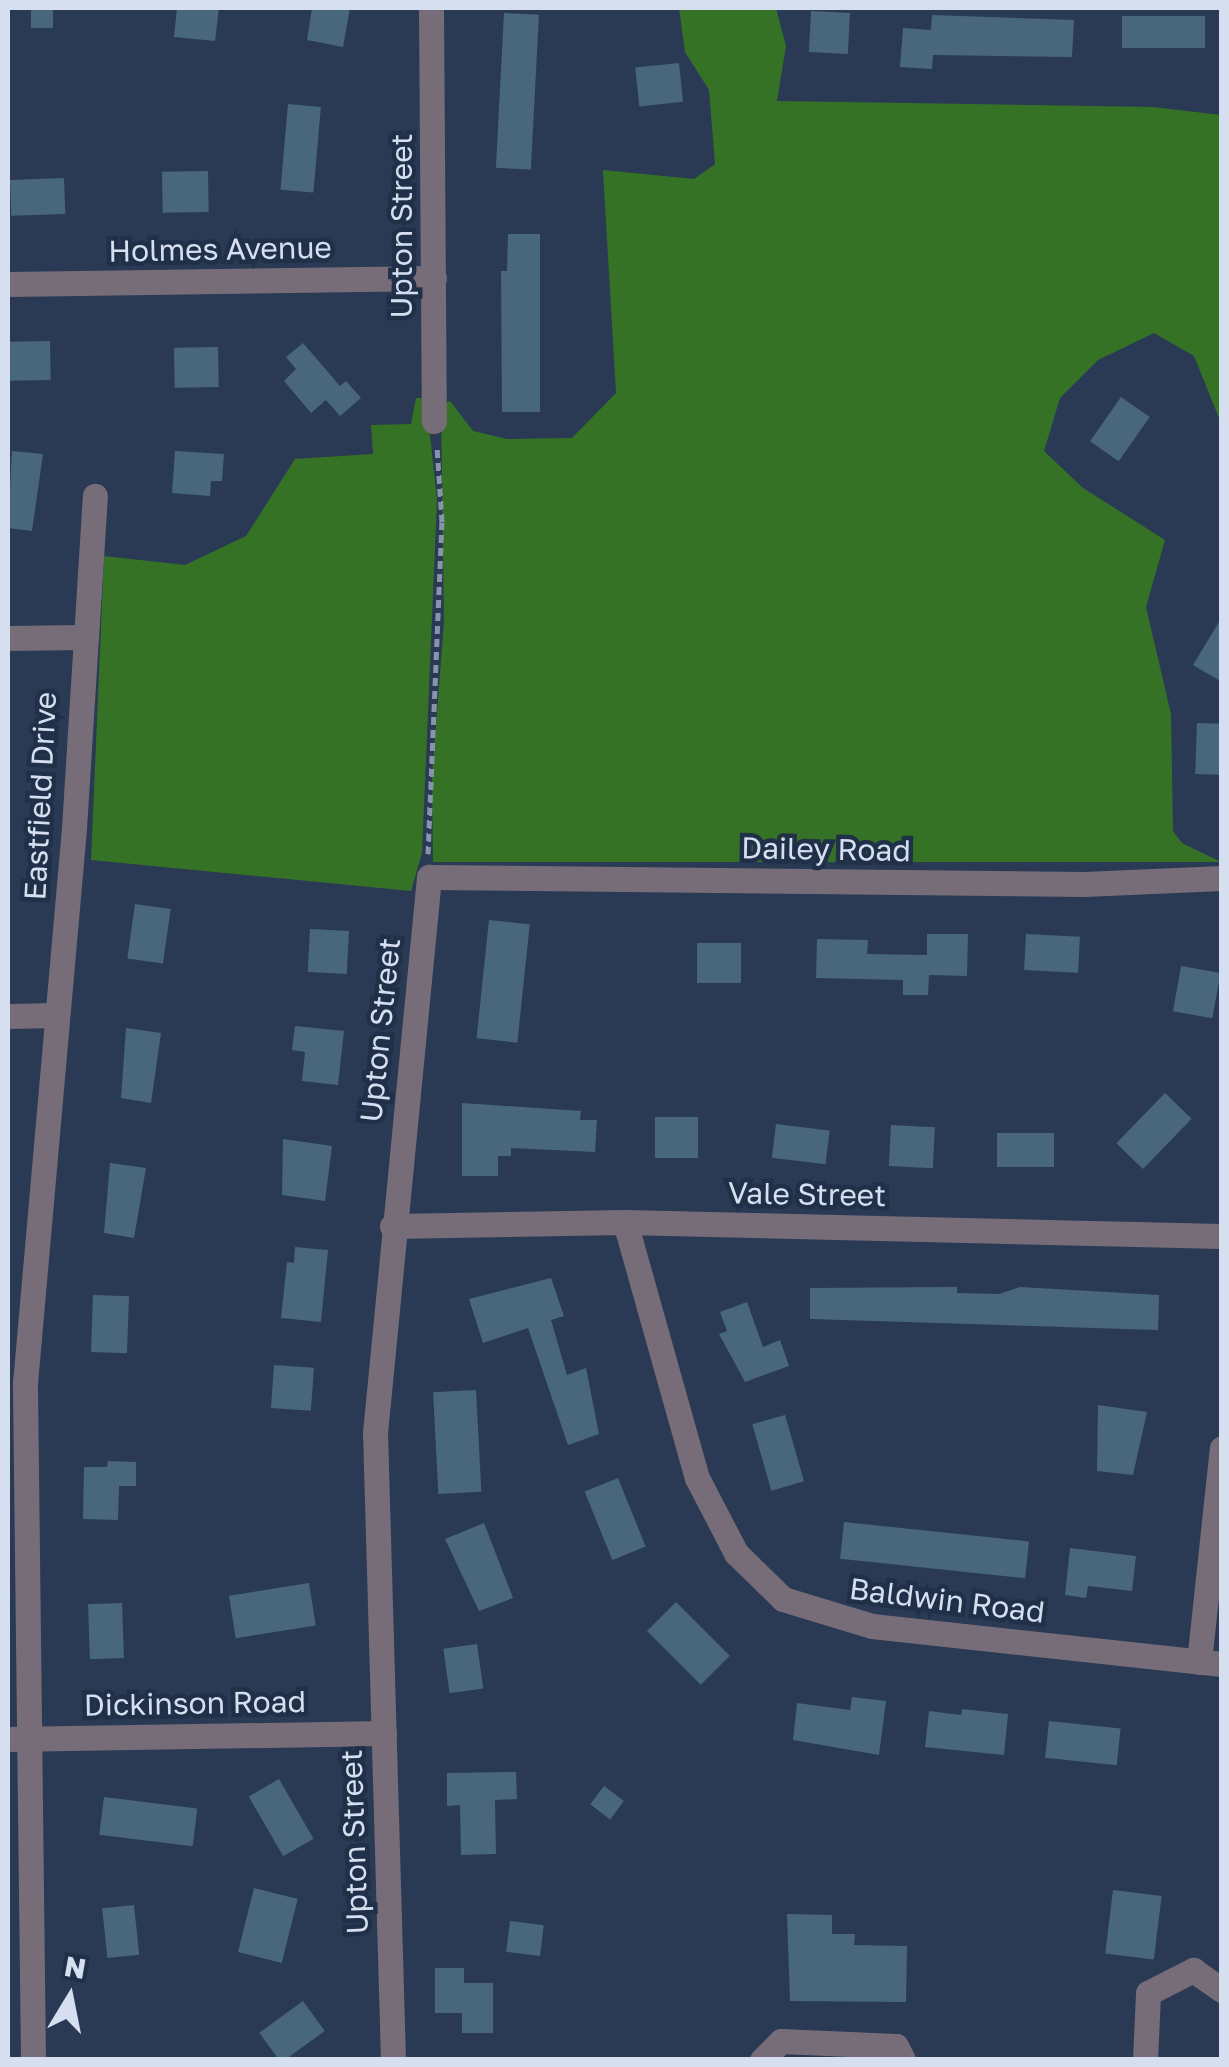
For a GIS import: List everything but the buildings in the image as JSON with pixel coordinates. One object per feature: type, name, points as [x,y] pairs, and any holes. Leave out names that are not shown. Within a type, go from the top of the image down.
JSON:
[{"type":"street","name":"Upton Street","points":[[431,8],[434,420]]},
{"type":"street","name":"Holmes Avenue","points":[[8,284],[434,278]]},
{"type":"street","name":"Eastfield Drive","points":[[33,2060],[16,1738],[16,1384],[58,1015],[94,496]]},
{"type":"street","points":[[8,638],[83,637]]},
{"type":"street","name":"Upton Street","points":[[393,2060],[375,1433],[392,1226],[429,877]]},
{"type":"street","name":"Dailey Road","points":[[429,877],[1064,884],[1222,878]]},
{"type":"street","points":[[8,1016],[58,1015]]},
{"type":"street","name":"Vale Street","points":[[392,1226],[625,1222],[1222,1236]]},
{"type":"street","name":"Baldwin Road","points":[[625,1222],[697,1478],[736,1553],[784,1599],[872,1626],[1210,1663]]},
{"type":"street","points":[[1210,1663],[1222,1448]]},
{"type":"street","name":"Dickinson Road","points":[[16,1738],[384,1733]]},
{"type":"street","points":[[1145,2060],[1148,1993],[1192,1970],[1222,1990]]},
{"type":"street","points":[[762,2060],[781,2041],[896,2046],[904,2060]]},
{"type":"path","points":[[429,877],[427,780],[442,522],[434,420]]},
{"type":"green space","points":[[679,8],[776,8],[786,46],[777,101],[1153,107],[1221,115],[1221,423],[1194,356],[1154,333],[1098,360],[1060,398],[1044,451],[1083,488],[1165,540],[1146,607],[1171,714],[1173,831],[1182,843],[1221,862],[433,862],[432,776],[444,622],[441,404],[450,401],[473,431],[507,439],[572,438],[616,393],[603,170],[694,179],[715,164],[709,90],[685,52]]},
{"type":"green space","points":[[416,398],[426,398],[437,500],[422,853],[411,891],[91,860],[104,556],[185,565],[246,536],[295,459],[373,454],[371,425],[411,424]]}]
